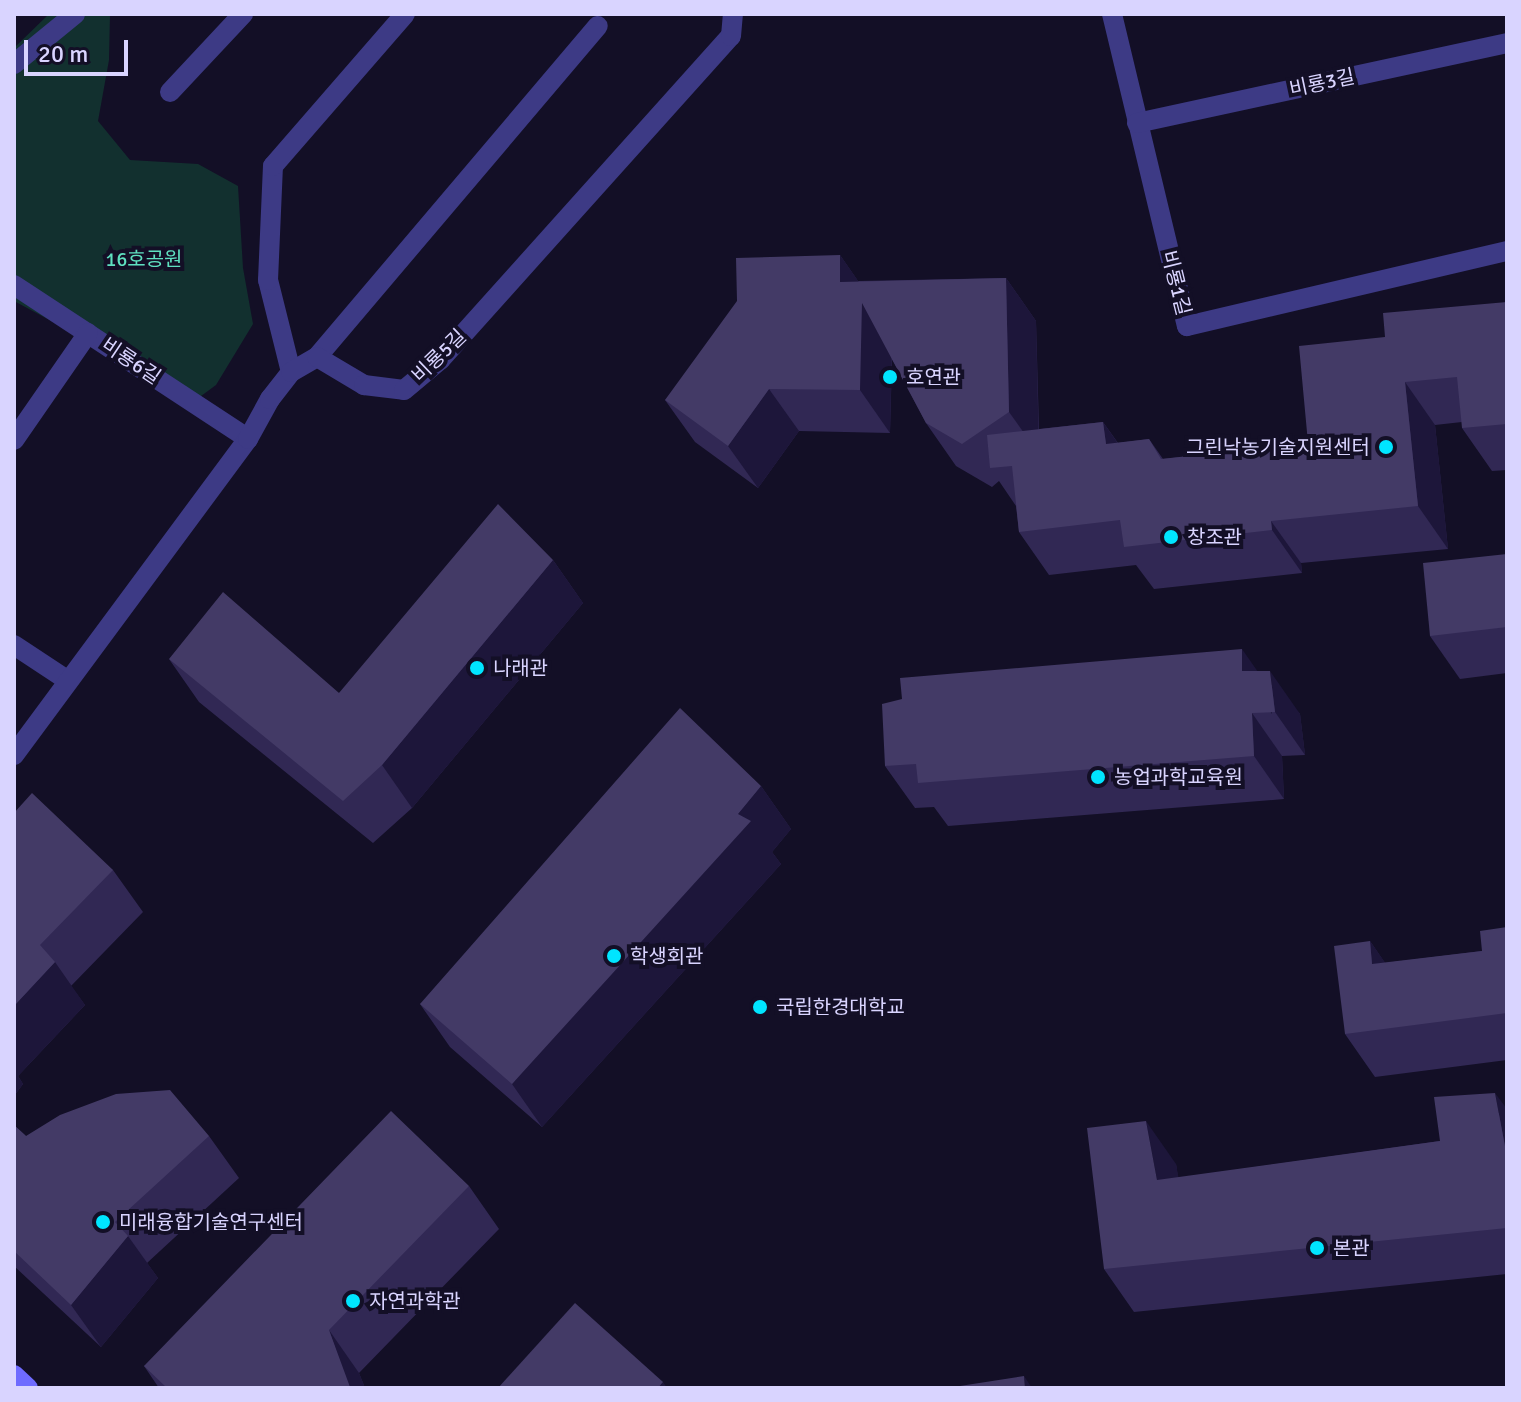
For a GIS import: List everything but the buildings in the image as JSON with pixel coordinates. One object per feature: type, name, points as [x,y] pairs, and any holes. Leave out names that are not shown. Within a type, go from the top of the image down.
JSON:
[{"type":"main road","points":[[14,1375],[28,1388]]},
{"type":"street","points":[[14,64],[75,14]]},
{"type":"street","points":[[170,92],[243,14]]},
{"type":"street","points":[[291,372],[268,280],[273,166],[405,14]]},
{"type":"street","name":"비룡5길","points":[[317,357],[364,385],[404,390],[440,360],[731,36],[733,14]]},
{"type":"street","name":"비룡1길","points":[[1112,14],[1187,326],[1507,251]]},
{"type":"street","points":[[14,755],[248,439],[270,399],[291,372],[317,357],[598,26]]},
{"type":"street","name":"비룡3길","points":[[1137,123],[1507,43]]},
{"type":"street","name":"비룡6길","points":[[14,285],[248,439]]},
{"type":"street","points":[[14,440],[88,333]]},
{"type":"street","points":[[14,645],[67,680]]},
{"type":"green space","name":"16호공원","points":[[49,14],[110,14],[109,60],[98,121],[130,160],[198,164],[238,186],[243,268],[253,324],[216,385],[197,399],[14,301],[14,48]]},
{"type":"place","name":"호연관","points":[[890,377]]},
{"type":"place","name":"그린낙농기술지원센터","points":[[1386,447]]},
{"type":"place","name":"창조관","points":[[1171,537]]},
{"type":"place","name":"나래관","points":[[477,668]]},
{"type":"place","name":"농업과학교육원","points":[[1098,777]]},
{"type":"place","name":"학생회관","points":[[614,956]]},
{"type":"place","name":"국립한경대학교","points":[[760,1007]]},
{"type":"place","name":"미래융합기술연구센터","points":[[103,1222]]},
{"type":"place","name":"본관","points":[[1317,1248]]},
{"type":"place","name":"자연과학관","points":[[353,1301]]}]
